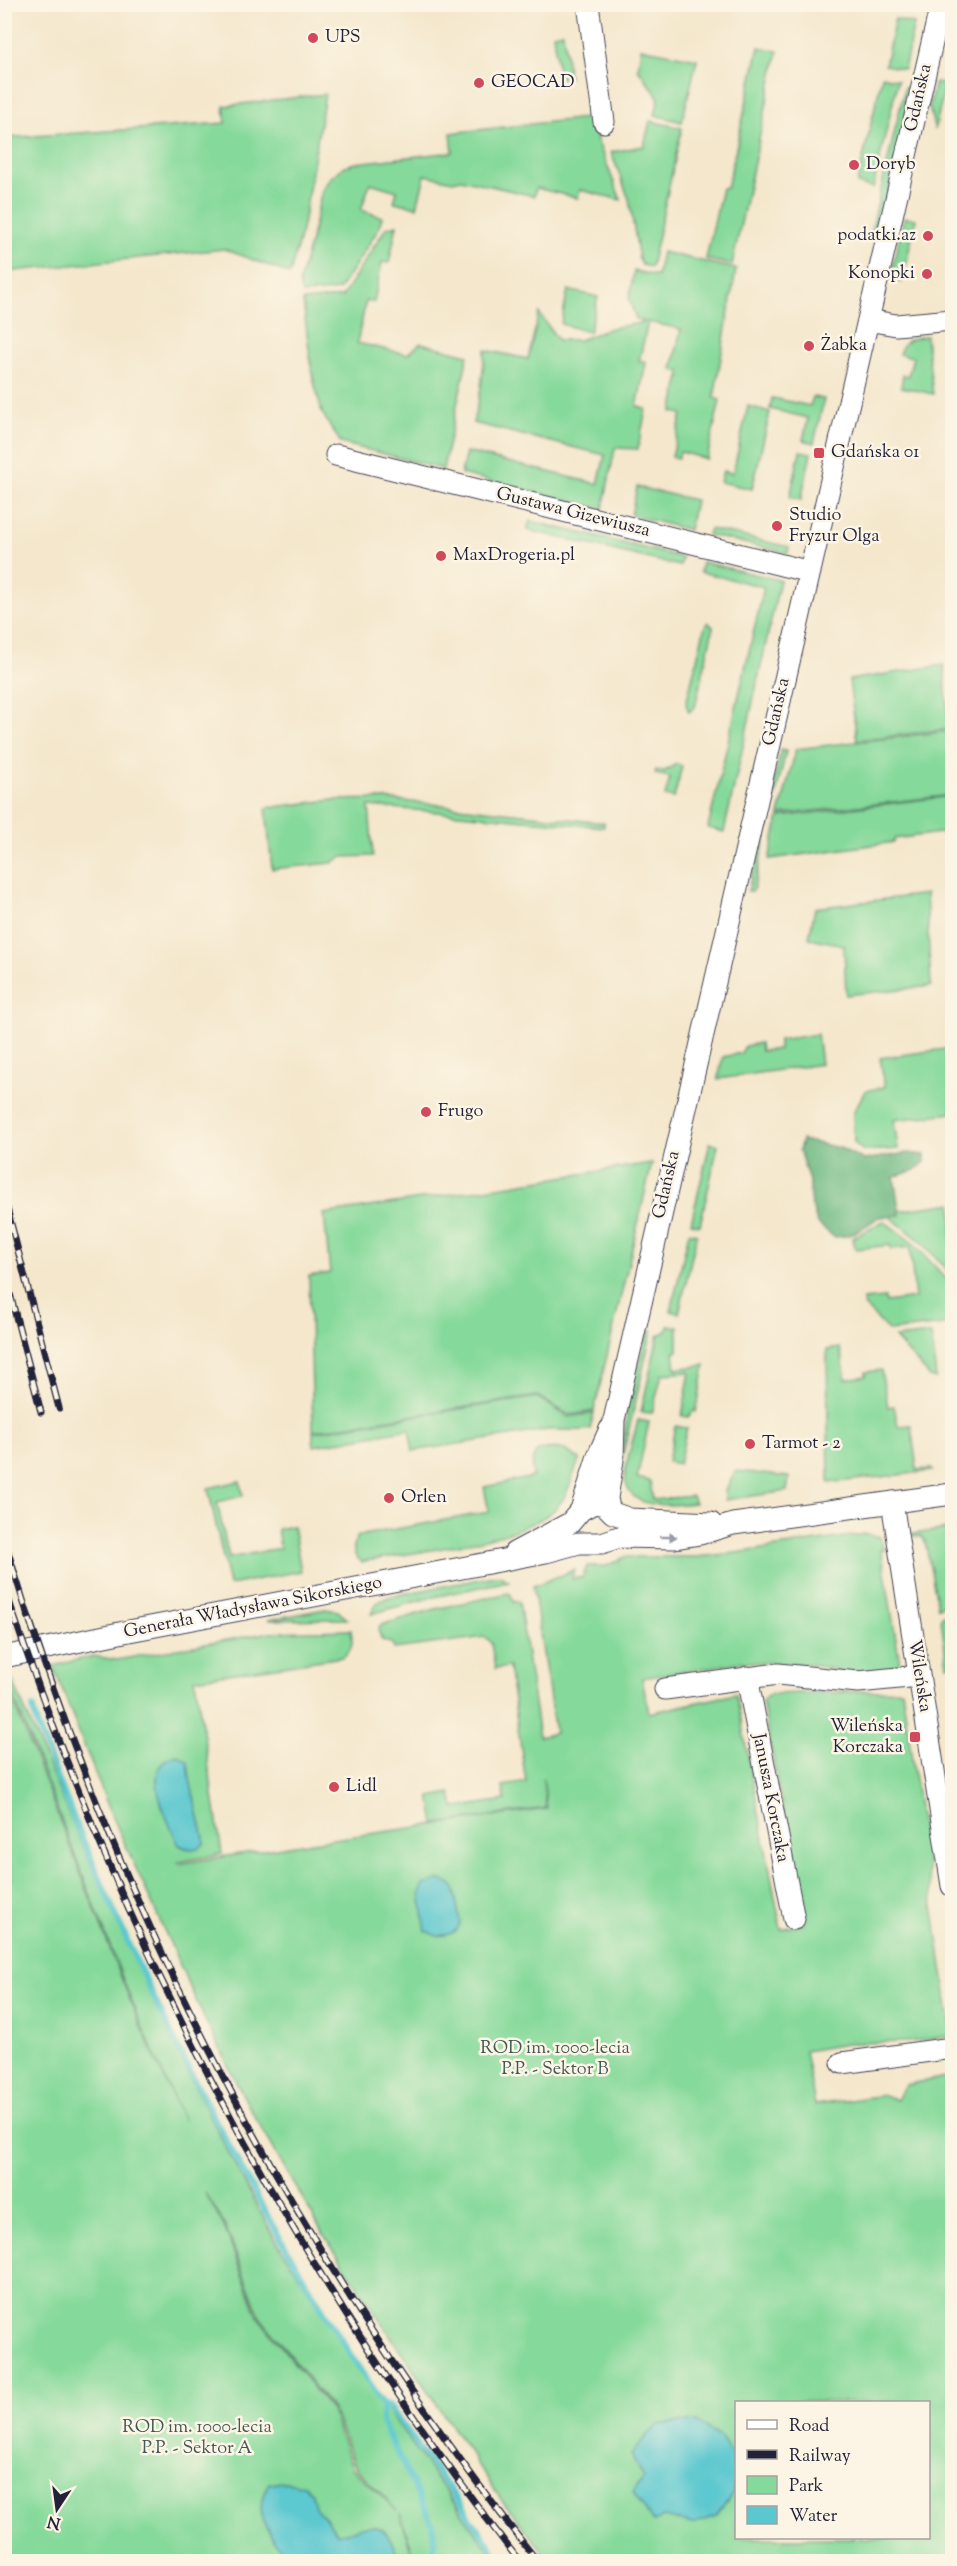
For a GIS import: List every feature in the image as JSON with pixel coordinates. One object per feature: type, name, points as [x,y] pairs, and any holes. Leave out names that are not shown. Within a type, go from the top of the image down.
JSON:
[{"type":"street","points":[[588,4],[603,122]]},
{"type":"street","name":"Gdańska","points":[[611,1510],[607,1498],[613,1460],[614,1420],[941,4]]},
{"type":"street","points":[[868,320],[896,325],[952,320]]},
{"type":"street","name":"Gustawa Gizewiusza","points":[[336,455],[810,572]]},
{"type":"street","name":"Gdańska","points":[[578,1514],[601,1447],[614,1420]]},
{"type":"street","name":"Generała Władysława Sikorskiego","points":[[4,1657],[502,1559],[588,1543],[602,1543],[610,1539],[628,1536],[675,1538],[700,1534],[733,1524],[952,1494]]},
{"type":"street","name":"Wileńska","points":[[892,1502],[952,1886]]},
{"type":"street","name":"Generała Władysława Sikorskiego","points":[[502,1559],[564,1527],[594,1503],[630,1519],[733,1524]]},
{"type":"street","points":[[610,1539],[616,1526],[611,1510]]},
{"type":"street","points":[[578,1514],[576,1530],[588,1543]]},
{"type":"street","points":[[664,1689],[778,1674],[858,1682],[920,1676]]},
{"type":"street","name":"Janusza Korczaka","points":[[747,1677],[794,1919]]},
{"type":"street","points":[[842,2063],[952,2048]]},
{"type":"green space","points":[[895,19],[914,24],[904,69],[885,65]]},
{"type":"green space","points":[[563,32],[569,77],[559,78],[553,34]]},
{"type":"green space","points":[[759,47],[778,51],[732,265],[706,259],[722,188],[727,188]]},
{"type":"green space","points":[[641,48],[697,59],[682,122],[655,115],[659,98],[638,69]]},
{"type":"green space","points":[[882,76],[898,80],[873,188],[857,184]]},
{"type":"green space","points":[[935,82],[945,85],[935,130],[929,107]]},
{"type":"green space","points":[[905,87],[911,89],[878,233],[871,232]]},
{"type":"green space","points":[[325,94],[303,225],[290,274],[224,249],[5,272],[5,138],[226,123],[224,106]]},
{"type":"green space","points":[[586,118],[594,125],[597,140],[621,200],[580,190],[578,198],[536,188],[534,196],[461,179],[453,181],[425,175],[417,207],[394,202],[397,191],[370,183],[361,210],[382,217],[378,230],[339,290],[302,294],[299,282],[322,190],[331,177],[345,166],[453,152],[451,133]]},
{"type":"green space","points":[[650,121],[682,128],[651,267],[642,265],[639,259],[629,199],[611,152],[644,146]]},
{"type":"green space","points":[[904,217],[916,219],[902,282],[890,279]]},
{"type":"green space","points":[[397,225],[389,263],[382,262],[374,302],[366,301],[357,343],[407,354],[421,343],[468,355],[443,469],[341,443],[322,413],[312,374],[303,301],[342,297],[386,228]]},
{"type":"green space","points":[[662,252],[736,269],[714,398],[720,400],[707,459],[680,452],[678,458],[672,457],[682,414],[672,412],[681,372],[672,370],[681,329],[648,322],[639,361],[646,363],[637,406],[646,409],[638,449],[615,448],[603,509],[461,474],[466,452],[598,484],[605,455],[473,423],[481,388],[485,350],[528,359],[539,313],[558,340],[580,340],[611,328],[646,322],[636,319],[629,299],[634,271],[657,276]]},
{"type":"green space","points":[[568,290],[598,297],[589,332],[561,324]]},
{"type":"green space","points":[[926,336],[933,394],[901,387],[903,375],[908,376],[913,357],[899,354],[901,349],[909,340]]},
{"type":"green space","points":[[813,397],[824,399],[814,443],[803,440],[808,418],[770,409],[772,398],[810,406]]},
{"type":"green space","points":[[748,406],[770,412],[752,489],[720,482],[723,471],[733,473]]},
{"type":"green space","points":[[800,451],[811,453],[801,500],[790,497]]},
{"type":"green space","points":[[637,487],[695,500],[689,530],[631,515]]},
{"type":"green space","points":[[530,521],[682,557],[680,566],[527,530]]},
{"type":"green space","points":[[710,529],[789,547],[788,553],[708,535]]},
{"type":"green space","points":[[702,562],[780,580],[724,832],[708,828],[764,587],[700,572]]},
{"type":"green space","points":[[708,622],[713,627],[711,637],[695,707],[689,712],[686,704],[705,626]]},
{"type":"green space","points":[[944,665],[949,729],[857,740],[849,680]]},
{"type":"green space","points":[[949,731],[952,795],[779,815],[796,749]]},
{"type":"green space","points":[[781,750],[786,751],[753,891],[748,891]]},
{"type":"green space","points":[[676,764],[682,766],[674,798],[665,796],[670,777],[655,774],[656,770],[665,771]]},
{"type":"green space","points":[[952,796],[952,889],[948,890],[946,832],[894,839],[894,842],[769,859],[779,817]]},
{"type":"green space","points":[[385,799],[604,823],[604,827],[369,806],[373,856],[341,857],[332,863],[272,869],[266,808],[332,800]]},
{"type":"green space","points":[[926,894],[931,986],[846,995],[844,945],[809,938],[815,908]]},
{"type":"green space","points":[[817,1034],[821,1064],[718,1079],[723,1057],[741,1053],[745,1046],[760,1043],[761,1051],[779,1049],[779,1040]]},
{"type":"green space","points":[[952,1048],[952,1113],[894,1120],[898,1149],[864,1151],[854,1143],[853,1113],[865,1091],[885,1087],[880,1058]]},
{"type":"green space","points":[[802,1140],[840,1148],[864,1160],[907,1153],[925,1155],[925,1162],[915,1170],[894,1177],[900,1215],[878,1218],[853,1234],[834,1237],[817,1223],[810,1199],[810,1184],[799,1150]]},
{"type":"green space","points":[[710,1143],[718,1145],[700,1225],[691,1223]]},
{"type":"green space","points":[[652,1163],[594,1411],[569,1415],[537,1396],[313,1431],[309,1276],[330,1273],[324,1214]]},
{"type":"green space","points":[[952,1203],[952,1275],[921,1241],[891,1218],[891,1212]]},
{"type":"green space","points":[[884,1221],[914,1244],[952,1285],[952,1324],[889,1331],[864,1306],[863,1300],[885,1298],[886,1302],[915,1298],[910,1247],[891,1249],[890,1245],[856,1249],[852,1238]]},
{"type":"green space","points":[[689,1232],[697,1234],[679,1313],[671,1311]]},
{"type":"green space","points":[[668,1326],[678,1327],[678,1351],[674,1353],[676,1369],[705,1365],[696,1412],[693,1411],[688,1417],[682,1416],[690,1372],[662,1374],[652,1413],[641,1412],[658,1336],[667,1331]]},
{"type":"green space","points":[[652,1330],[619,1472],[628,1406],[647,1331]]},
{"type":"green space","points":[[931,1334],[936,1378],[931,1378],[895,1338]]},
{"type":"green space","points":[[840,1348],[846,1379],[866,1376],[866,1372],[881,1370],[888,1407],[894,1406],[898,1426],[911,1425],[917,1470],[931,1469],[933,1471],[829,1483],[827,1350]]},
{"type":"green space","points":[[537,1397],[568,1417],[594,1413],[590,1429],[547,1430],[413,1451],[409,1429],[313,1446],[313,1432]]},
{"type":"green space","points":[[638,1420],[649,1422],[637,1478],[650,1481],[653,1500],[692,1496],[695,1503],[651,1504],[633,1496],[627,1488],[625,1470]]},
{"type":"green space","points":[[675,1426],[687,1428],[679,1464],[668,1462]]},
{"type":"green space","points":[[546,1449],[563,1449],[580,1459],[561,1503],[540,1519],[492,1537],[434,1550],[361,1562],[355,1555],[353,1545],[358,1536],[489,1512],[484,1487],[533,1477],[533,1461],[537,1452]]},
{"type":"green space","points":[[736,1471],[789,1477],[787,1491],[725,1500],[725,1491]]},
{"type":"green space","points":[[240,1481],[243,1496],[217,1502],[229,1558],[280,1548],[277,1529],[293,1526],[301,1571],[229,1585],[208,1488]]},
{"type":"green space","points":[[947,1529],[952,1570],[952,1604],[938,1607],[925,1541],[922,1537],[912,1534]]},
{"type":"green space","name":"ROD im. 1000-lecia P.P. - Sektor B","points":[[865,1534],[880,1537],[884,1550],[881,1549],[900,1664],[894,1669],[851,1673],[809,1664],[742,1662],[642,1678],[649,1713],[736,1694],[781,1929],[804,1924],[762,1701],[770,1694],[902,1690],[952,2036],[908,2042],[852,2043],[805,2051],[815,2105],[884,2095],[897,2100],[905,2085],[952,2076],[952,2561],[550,2561],[500,2498],[396,2344],[324,2235],[248,2105],[204,2018],[110,1811],[53,1666],[93,1656],[117,1660],[271,1632],[351,1630],[351,1646],[342,1657],[195,1679],[222,1854],[178,1862],[179,1864],[319,1841],[547,1809],[543,1778],[546,1808],[435,1824],[430,1797],[451,1793],[454,1808],[505,1800],[503,1786],[526,1782],[509,1667],[495,1669],[491,1642],[485,1637],[394,1649],[393,1644],[382,1640],[378,1630],[381,1625],[435,1609],[509,1593],[513,1602],[519,1601],[539,1737],[555,1733],[533,1586],[574,1570],[572,1579],[583,1577],[587,1566],[606,1566],[625,1557],[696,1557]]},
{"type":"green space","points":[[495,1576],[509,1581],[429,1598],[371,1614],[377,1603],[388,1597]]},
{"type":"green space","points":[[325,1609],[338,1611],[347,1619],[268,1620]]},
{"type":"green space","points":[[952,1614],[952,1665],[947,1665],[941,1618],[943,1615]]},
{"type":"green space","name":"ROD im. 1000-lecia P.P. - Sektor A","points":[[5,1674],[12,1679],[101,1888],[164,2024],[268,2226],[388,2409],[497,2561],[416,2561],[400,2513],[414,2561],[5,2561],[4,1883],[11,1878],[4,1838],[5,1680],[135,2013],[183,2120],[136,2013]],"holes":[[[205,2193],[224,2223],[260,2317],[333,2410],[356,2468],[397,2511],[353,2469],[331,2410],[258,2317],[223,2224]]]},
{"type":"water","points":[[178,1755],[188,1762],[204,1838],[204,1844],[195,1849],[179,1845],[168,1822],[159,1794],[157,1780],[159,1769],[166,1760]]},
{"type":"water","points":[[439,1880],[448,1882],[454,1887],[460,1923],[454,1932],[437,1936],[426,1931],[420,1893],[424,1885]]},
{"type":"water","points":[[697,2422],[719,2435],[732,2455],[735,2483],[732,2495],[716,2516],[692,2524],[664,2517],[653,2522],[633,2492],[644,2478],[631,2455],[646,2436],[661,2423]]},
{"type":"water","points":[[286,2482],[304,2485],[312,2494],[315,2507],[337,2534],[366,2526],[380,2528],[390,2538],[398,2561],[292,2561],[270,2535],[262,2516],[261,2505],[269,2483]]},
{"type":"waterway","points":[[33,1707],[38,1728],[82,1839],[153,1995],[223,2135],[300,2271],[383,2405],[390,2407],[502,2562]]},
{"type":"waterway","points":[[383,2405],[382,2422],[433,2525],[435,2562]]},
{"type":"railway","points":[[4,1197],[59,1408]]},
{"type":"railway","points":[[4,1271],[41,1412]]},
{"type":"railway","points":[[4,1539],[49,1677],[101,1812],[158,1945],[223,2076],[293,2203],[369,2326],[451,2446],[538,2562]]},
{"type":"railway","points":[[4,1586],[50,1717],[101,1846],[158,1972],[220,2096],[287,2217],[359,2335],[437,2450],[520,2562]]},
{"type":"place","name":"UPS","points":[[313,38]]},
{"type":"place","name":"GEOCAD","points":[[479,83]]},
{"type":"place","name":"Doryb","points":[[854,165]]},
{"type":"place","name":"podatki.az","points":[[928,236]]},
{"type":"place","name":"Konopki","points":[[927,274]]},
{"type":"place","name":"Żabka","points":[[809,346]]},
{"type":"place","name":"Gdańska 01","points":[[819,453]]},
{"type":"place","name":"Studio Fryzur Olga","points":[[777,526]]},
{"type":"place","name":"MaxDrogeria.pl","points":[[441,556]]},
{"type":"place","name":"Frugo","points":[[426,1112]]},
{"type":"place","name":"Tarmot - 2","points":[[750,1444]]},
{"type":"place","name":"Orlen","points":[[389,1498]]},
{"type":"place","name":"Wileńska Korczaka","points":[[915,1737]]},
{"type":"place","name":"Lidl","points":[[334,1787]]}]
